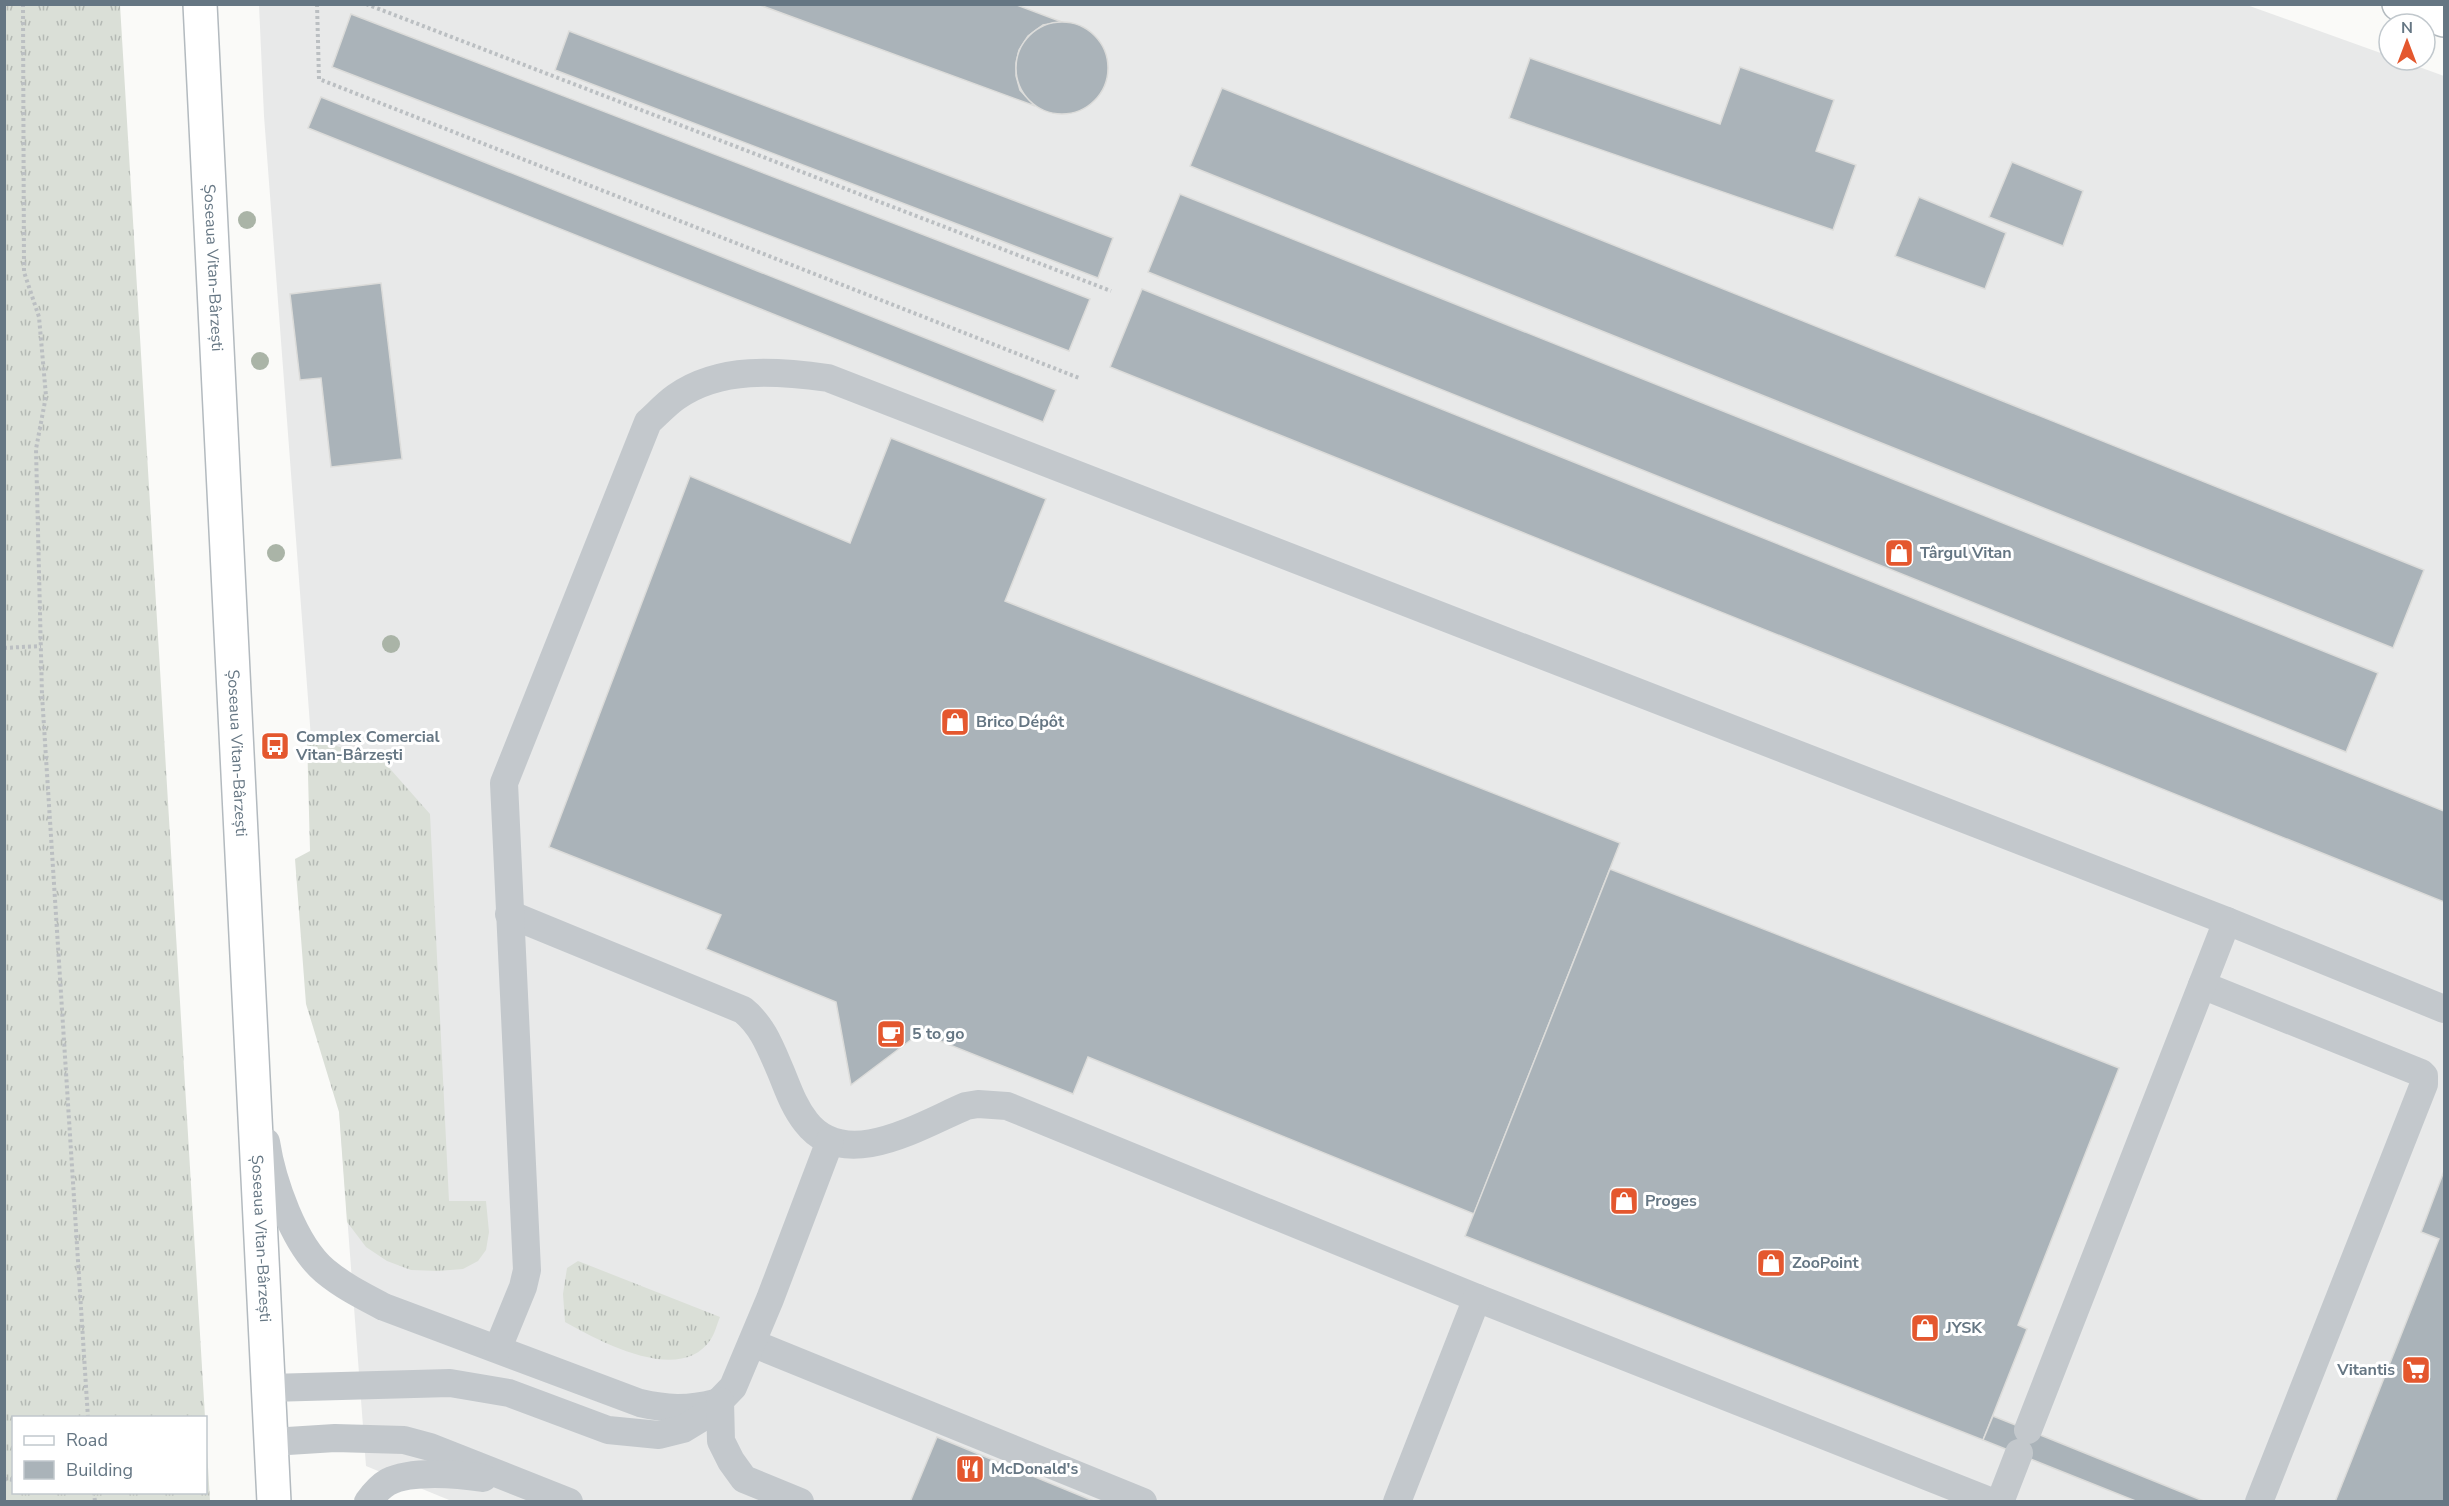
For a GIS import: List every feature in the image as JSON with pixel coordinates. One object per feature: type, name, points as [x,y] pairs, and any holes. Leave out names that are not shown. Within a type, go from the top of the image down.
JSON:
[{"type":"main road","name":"Șoseaua Vitan-Bârzești","points":[[200,4],[254,1058],[274,1502]]},
{"type":"main road","points":[[2399,4],[2445,20]]},
{"type":"lane","points":[[498,1348],[524,1287],[527,1270],[504,783],[648,422],[676,397],[711,379],[743,372],[795,373],[828,378],[2227,921],[2445,1009]]},
{"type":"lane","points":[[509,914],[743,1010],[751,1016],[766,1037],[795,1105],[806,1122],[830,1141],[848,1145],[870,1145],[966,1106],[978,1104],[1007,1106],[1478,1298],[1992,1502]]},
{"type":"lane","points":[[2000,1502],[2227,921]]},
{"type":"lane","points":[[2202,985],[2421,1073],[2424,1077],[2424,1084],[2259,1502]]},
{"type":"lane","points":[[254,1058],[270,1167],[289,1218],[311,1255],[323,1270],[348,1288],[376,1303],[640,1403],[676,1409],[694,1408],[720,1401]]},
{"type":"lane","points":[[269,1388],[450,1383],[509,1393],[608,1430],[650,1435],[683,1429],[706,1415],[733,1387],[830,1141]]},
{"type":"lane","points":[[1397,1502],[1478,1298]]},
{"type":"lane","points":[[752,1343],[1143,1502]]},
{"type":"lane","points":[[720,1401],[721,1441],[730,1461],[744,1479],[800,1502]]},
{"type":"lane","points":[[272,1442],[335,1438],[404,1440],[430,1447],[569,1502]]},
{"type":"lane","points":[[368,1502],[389,1482],[417,1476],[447,1473],[530,1485]]},
{"type":"path","points":[[23,4],[24,272],[39,317],[46,396],[36,449],[42,695],[88,1416]]},
{"type":"path","points":[[317,4],[319,79],[1079,378]]},
{"type":"path","points":[[366,4],[1111,291]]},
{"type":"path","points":[[4,648],[41,646]]},
{"type":"shaded area","points":[[2244,4],[2377,52],[2377,72],[2433,72],[2444,76],[2444,1501],[454,1502],[366,1466],[264,116],[259,5]]},
{"type":"green space","points":[[5,4],[120,5],[205,1416],[12,1416],[12,1494],[207,1494],[207,1450],[210,1501],[5,1501]]},
{"type":"green space","points":[[307,736],[384,762],[430,814],[449,1201],[486,1201],[489,1232],[486,1250],[478,1261],[463,1269],[411,1270],[387,1261],[366,1247],[347,1222],[339,1112],[306,1004],[295,859],[310,851]]},
{"type":"green space","points":[[578,1261],[720,1317],[711,1339],[698,1353],[680,1359],[661,1359],[618,1348],[565,1322],[563,1294],[567,1268]]},
{"type":"building","points":[[757,4],[1014,4],[1062,22],[1043,25],[1028,36],[1019,50],[1016,76],[1020,90],[1035,106]]},
{"type":"building","points":[[351,14],[1090,299],[1069,351],[332,67]]},
{"type":"building","points":[[1062,22],[1080,25],[1095,35],[1105,50],[1108,68],[1105,86],[1095,101],[1080,111],[1062,114],[1044,111],[1029,101],[1019,86],[1016,68],[1019,50],[1029,35],[1044,25]]},
{"type":"building","points":[[569,31],[1113,238],[1098,278],[555,70]]},
{"type":"building","points":[[1530,58],[1720,124],[1740,67],[1834,100],[1816,151],[1856,165],[1833,230],[1509,118]]},
{"type":"building","points":[[1222,88],[2424,570],[2393,648],[1190,166]]},
{"type":"building","points":[[321,97],[1056,390],[1043,422],[308,128]]},
{"type":"building","points":[[2012,162],[2083,191],[2063,246],[1989,217]]},
{"type":"building","points":[[1180,194],[2378,673],[2346,752],[1148,272]]},
{"type":"building","points":[[1919,197],[2006,233],[1985,289],[1895,256]]},
{"type":"building","points":[[381,283],[402,459],[331,467],[321,378],[300,380],[290,294]]},
{"type":"building","points":[[1142,289],[2444,811],[2444,902],[1110,367]]},
{"type":"building","name":"Brico Dépôt","points":[[891,438],[1046,499],[1005,601],[1620,843],[1474,1214],[1088,1057],[1073,1094],[920,1033],[851,1085],[836,1002],[706,949],[721,915],[549,847],[690,476],[850,543]]},
{"type":"building","points":[[1610,869],[2119,1068],[2018,1325],[2027,1329],[1983,1440],[1465,1236]]},
{"type":"building","name":"Vitantis","points":[[2444,1171],[2444,1502],[2335,1502],[2439,1239],[2421,1232]]},
{"type":"building","points":[[1993,1416],[2206,1502],[2138,1502],[1983,1440]]},
{"type":"building","name":"McDonald's","points":[[937,1437],[1096,1502],[910,1502]]},
{"type":"place","name":"Târgul Vitan","points":[[1899,553]]},
{"type":"place","name":"Brico Dépôt","points":[[955,722]]},
{"type":"place","name":"Complex Comercial Vitan-Bârzești","points":[[275,746]]},
{"type":"place","name":"5 to go","points":[[891,1034]]},
{"type":"place","name":"Proges","points":[[1624,1201]]},
{"type":"place","name":"ZooPoint","points":[[1771,1263]]},
{"type":"place","name":"JYSK","points":[[1925,1328]]},
{"type":"place","name":"Vitantis","points":[[2416,1370]]},
{"type":"place","name":"McDonald's","points":[[970,1469]]}]
